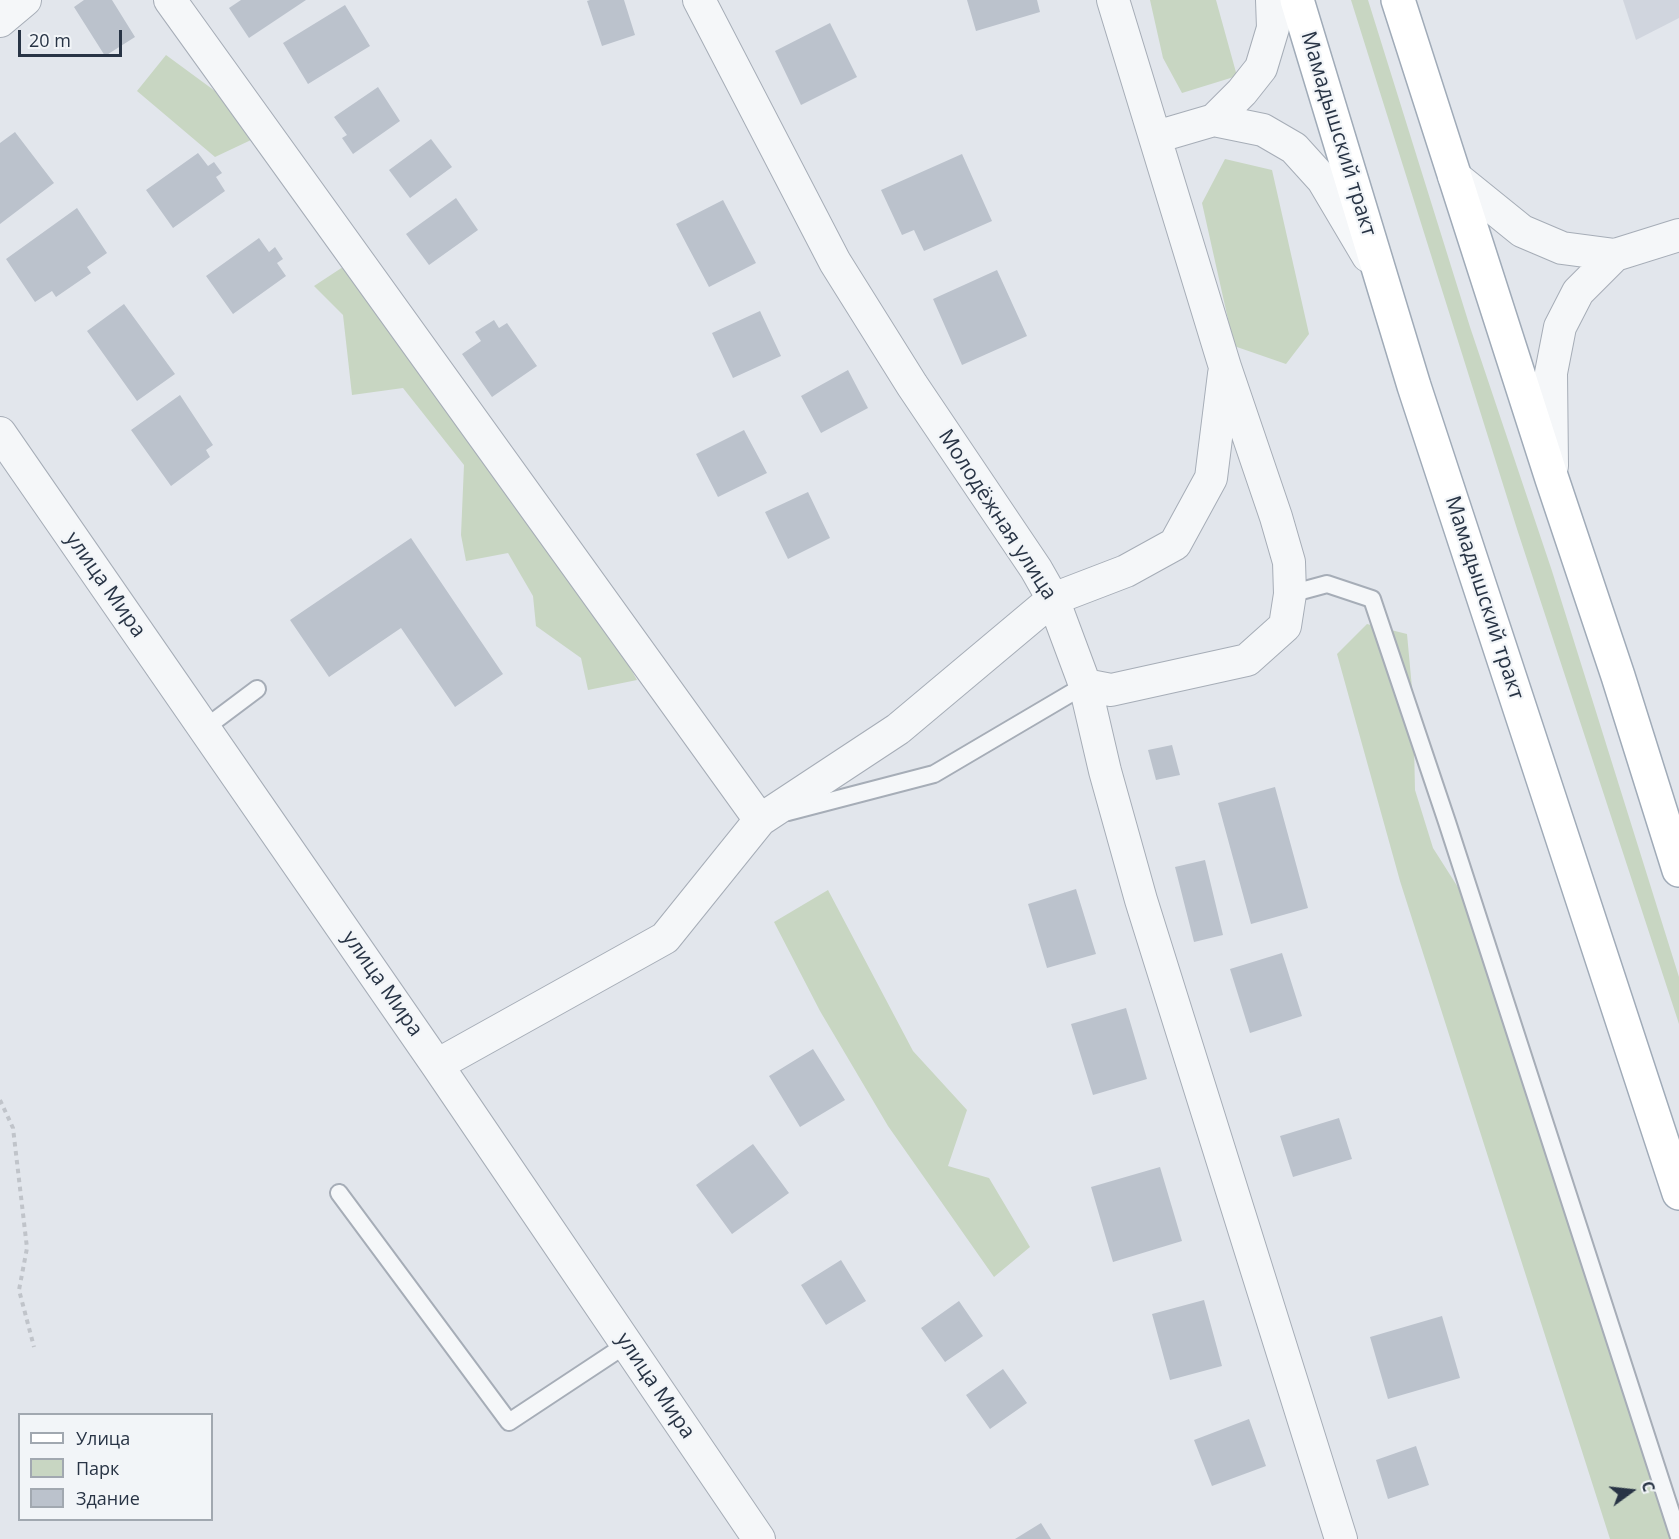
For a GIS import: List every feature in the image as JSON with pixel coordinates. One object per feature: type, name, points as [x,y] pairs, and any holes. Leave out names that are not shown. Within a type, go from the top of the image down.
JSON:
[{"type":"main road","name":"Мамадышский тракт","points":[[1297,0],[1414,386],[1679,1193]]},
{"type":"main road","points":[[1398,0],[1679,870]]},
{"type":"street","points":[[0,21],[25,0]]},
{"type":"street","points":[[170,0],[760,820]]},
{"type":"street","name":"Молодёжная улица","points":[[699,0],[835,262],[918,394],[1036,568],[1053,599],[1085,685],[1105,771],[1141,900],[1341,1539]]},
{"type":"street","points":[[1085,685],[1111,690],[1247,660],[1285,626],[1290,594],[1289,562],[1276,517],[1225,367],[1113,0]]},
{"type":"street","points":[[1156,137],[1214,120],[1242,93],[1261,68],[1273,28],[1272,0]]},
{"type":"street","points":[[1214,120],[1263,130],[1294,148],[1323,180],[1382,281]]},
{"type":"street","points":[[1454,176],[1522,231],[1562,248],[1615,255],[1679,235]]},
{"type":"street","points":[[1552,478],[1551,373],[1560,327],[1578,292],[1615,255]]},
{"type":"street","points":[[437,1065],[665,938],[760,820],[898,729],[1053,599],[1126,571],[1175,544],[1211,478],[1225,367]]},
{"type":"street","name":"улица Мира","points":[[0,433],[437,1065],[759,1539]]},
{"type":"lane","points":[[1290,594],[1327,584],[1372,599],[1447,822],[1679,1538]]},
{"type":"lane","points":[[760,820],[934,774],[1085,685]]},
{"type":"lane","points":[[205,728],[257,689]]},
{"type":"lane","points":[[339,1193],[509,1422],[627,1344]]},
{"type":"path","points":[[0,1100],[13,1128],[27,1248],[19,1290],[34,1347]]},
{"type":"shaded area","points":[[1623,0],[1679,0],[1679,18],[1636,40]]},
{"type":"green space","points":[[1150,0],[1216,0],[1237,76],[1182,93],[1163,58]]},
{"type":"green space","points":[[1351,0],[1368,0],[1470,327],[1552,571],[1679,977],[1679,1024],[1517,529]]},
{"type":"green space","points":[[166,55],[215,91],[251,140],[215,157],[137,91]]},
{"type":"green space","points":[[1225,159],[1272,170],[1309,334],[1286,364],[1234,346],[1202,203]]},
{"type":"green space","points":[[346,265],[596,607],[637,680],[588,690],[581,658],[536,626],[533,596],[508,553],[466,561],[461,535],[464,465],[403,388],[352,395],[343,315],[314,286]]},
{"type":"green space","points":[[1367,624],[1407,634],[1413,699],[1415,790],[1433,848],[1475,914],[1679,1539],[1610,1539],[1400,881],[1337,654]]},
{"type":"green space","points":[[828,890],[913,1051],[967,1110],[948,1166],[989,1178],[1030,1247],[994,1277],[888,1126],[820,1011],[774,922]]},
{"type":"building","points":[[84,0],[112,0],[135,37],[105,56],[74,7]]},
{"type":"building","points":[[241,0],[306,0],[249,38],[229,8]]},
{"type":"building","points":[[624,0],[635,35],[602,46],[587,1]]},
{"type":"building","points":[[967,0],[1037,0],[1040,12],[976,31]]},
{"type":"building","points":[[345,5],[370,46],[308,84],[283,43]]},
{"type":"building","points":[[830,23],[857,77],[801,105],[775,51]]},
{"type":"building","points":[[378,87],[400,121],[353,154],[342,138],[347,135],[334,117]]},
{"type":"building","points":[[15,132],[54,183],[0,224],[0,143]]},
{"type":"building","points":[[431,139],[452,167],[410,198],[389,170]]},
{"type":"building","points":[[198,153],[208,166],[214,162],[222,173],[216,177],[225,191],[173,228],[146,190]]},
{"type":"building","points":[[962,154],[992,221],[924,251],[914,230],[902,235],[881,190]]},
{"type":"building","points":[[456,198],[478,230],[429,265],[406,234]]},
{"type":"building","points":[[723,200],[756,263],[709,287],[676,224]]},
{"type":"building","points":[[77,208],[107,253],[87,267],[91,273],[56,297],[52,291],[35,302],[6,259]]},
{"type":"building","points":[[259,238],[269,252],[275,247],[283,259],[277,263],[286,276],[233,314],[206,276]]},
{"type":"building","points":[[997,270],[1027,336],[962,365],[933,299]]},
{"type":"building","points":[[124,304],[175,374],[137,401],[87,331]]},
{"type":"building","points":[[760,311],[781,356],[733,378],[712,333]]},
{"type":"building","points":[[494,320],[499,328],[507,323],[537,366],[492,397],[462,354],[481,341],[475,332]]},
{"type":"building","points":[[848,370],[868,408],[821,433],[801,396]]},
{"type":"building","points":[[180,395],[213,445],[206,450],[210,457],[171,486],[131,430]]},
{"type":"building","points":[[744,430],[767,473],[718,497],[696,454]]},
{"type":"building","points":[[808,492],[830,538],[788,559],[765,512]]},
{"type":"building","points":[[411,538],[503,674],[455,707],[401,628],[329,677],[290,620]]},
{"type":"building","points":[[1172,745],[1180,775],[1156,780],[1148,750]]},
{"type":"building","points":[[1275,787],[1308,908],[1251,924],[1218,803]]},
{"type":"building","points":[[1205,860],[1223,935],[1194,942],[1175,867]]},
{"type":"building","points":[[1076,889],[1096,954],[1047,968],[1028,904]]},
{"type":"building","points":[[1282,953],[1302,1016],[1250,1033],[1230,969]]},
{"type":"building","points":[[1126,1008],[1147,1079],[1093,1095],[1071,1024]]},
{"type":"building","points":[[813,1049],[845,1100],[800,1127],[769,1076]]},
{"type":"building","points":[[1339,1118],[1352,1159],[1293,1177],[1280,1136]]},
{"type":"building","points":[[753,1144],[789,1193],[732,1234],[696,1185]]},
{"type":"building","points":[[1160,1167],[1182,1241],[1113,1262],[1091,1187]]},
{"type":"building","points":[[841,1260],[866,1301],[826,1325],[801,1285]]},
{"type":"building","points":[[1204,1300],[1222,1366],[1170,1380],[1152,1314]]},
{"type":"building","points":[[959,1301],[983,1336],[945,1362],[921,1328]]},
{"type":"building","points":[[1442,1316],[1460,1378],[1388,1399],[1370,1337]]},
{"type":"building","points":[[1003,1369],[1027,1403],[990,1429],[966,1395]]},
{"type":"building","points":[[1249,1419],[1266,1466],[1212,1486],[1194,1440]]},
{"type":"building","points":[[1416,1446],[1429,1485],[1388,1499],[1376,1460]]},
{"type":"building","points":[[1041,1523],[1051,1539],[1015,1539]]}]
